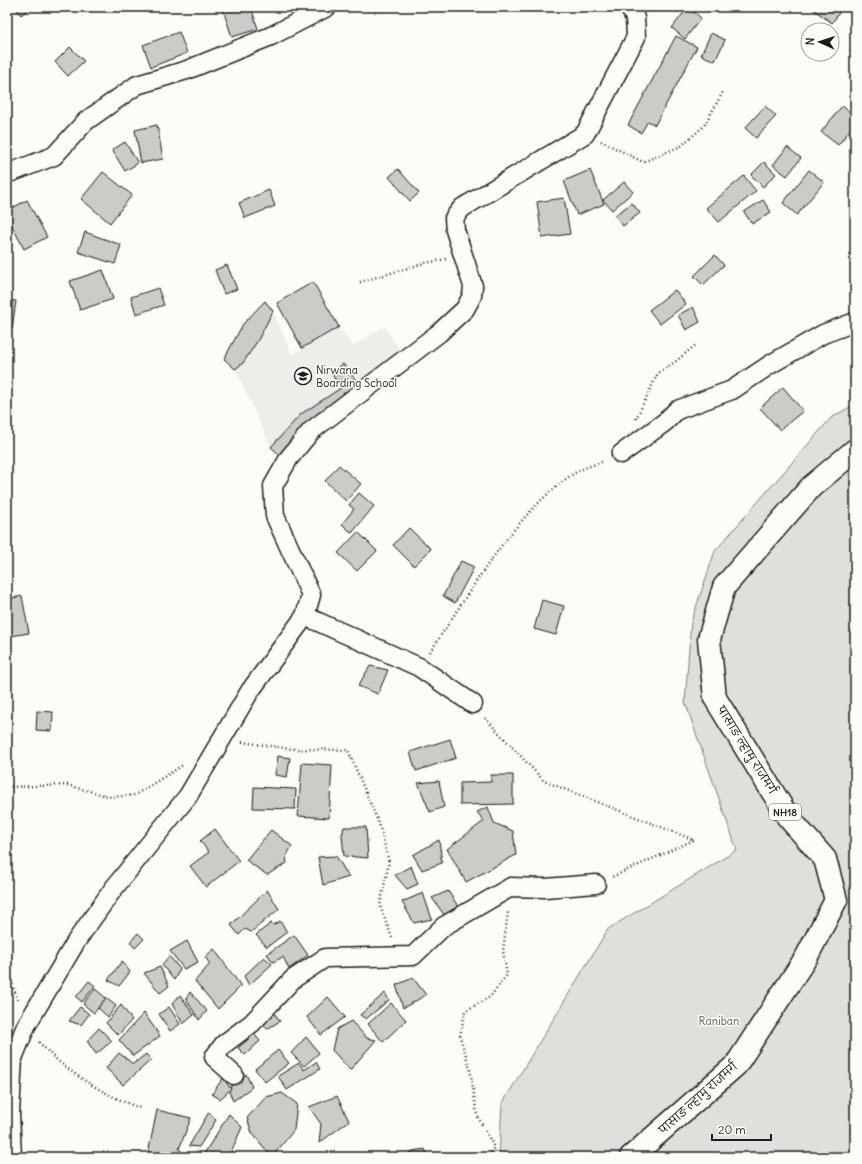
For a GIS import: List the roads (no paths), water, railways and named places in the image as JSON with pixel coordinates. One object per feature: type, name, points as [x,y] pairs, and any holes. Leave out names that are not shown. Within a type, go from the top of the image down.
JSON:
[{"type":"main road","name":"पासाङ ल्हामु राजमर्ग","points":[[631,1157],[736,1065],[807,956],[836,900],[825,859],[788,817],[715,698],[709,639],[724,586],[811,487],[855,450]]},
{"type":"street","points":[[7,171],[12,172],[54,156],[86,121],[137,85],[187,70],[272,36],[328,7]]},
{"type":"street","points":[[12,1157],[8,1127],[13,1058],[26,1026],[76,940],[114,888],[188,796],[220,739],[250,691],[305,616],[311,595],[275,516],[273,486],[289,458],[311,431],[439,333],[465,309],[472,296],[473,286],[454,230],[454,218],[462,208],[585,134],[636,37],[635,18],[629,7]]},
{"type":"street","points":[[621,454],[665,422],[677,410],[732,390],[771,364],[823,334],[855,322]]},
{"type":"street","points":[[305,616],[420,667],[473,704]]},
{"type":"street","points":[[234,1075],[214,1057],[224,1044],[252,1023],[293,979],[325,958],[413,956],[444,926],[511,887],[545,888],[596,884]]},
{"type":"place","name":"Nirwana Boarding School","points":[[303,376]]},
{"type":"park label","name":"Raniban","points":[[719,1021]]}]
